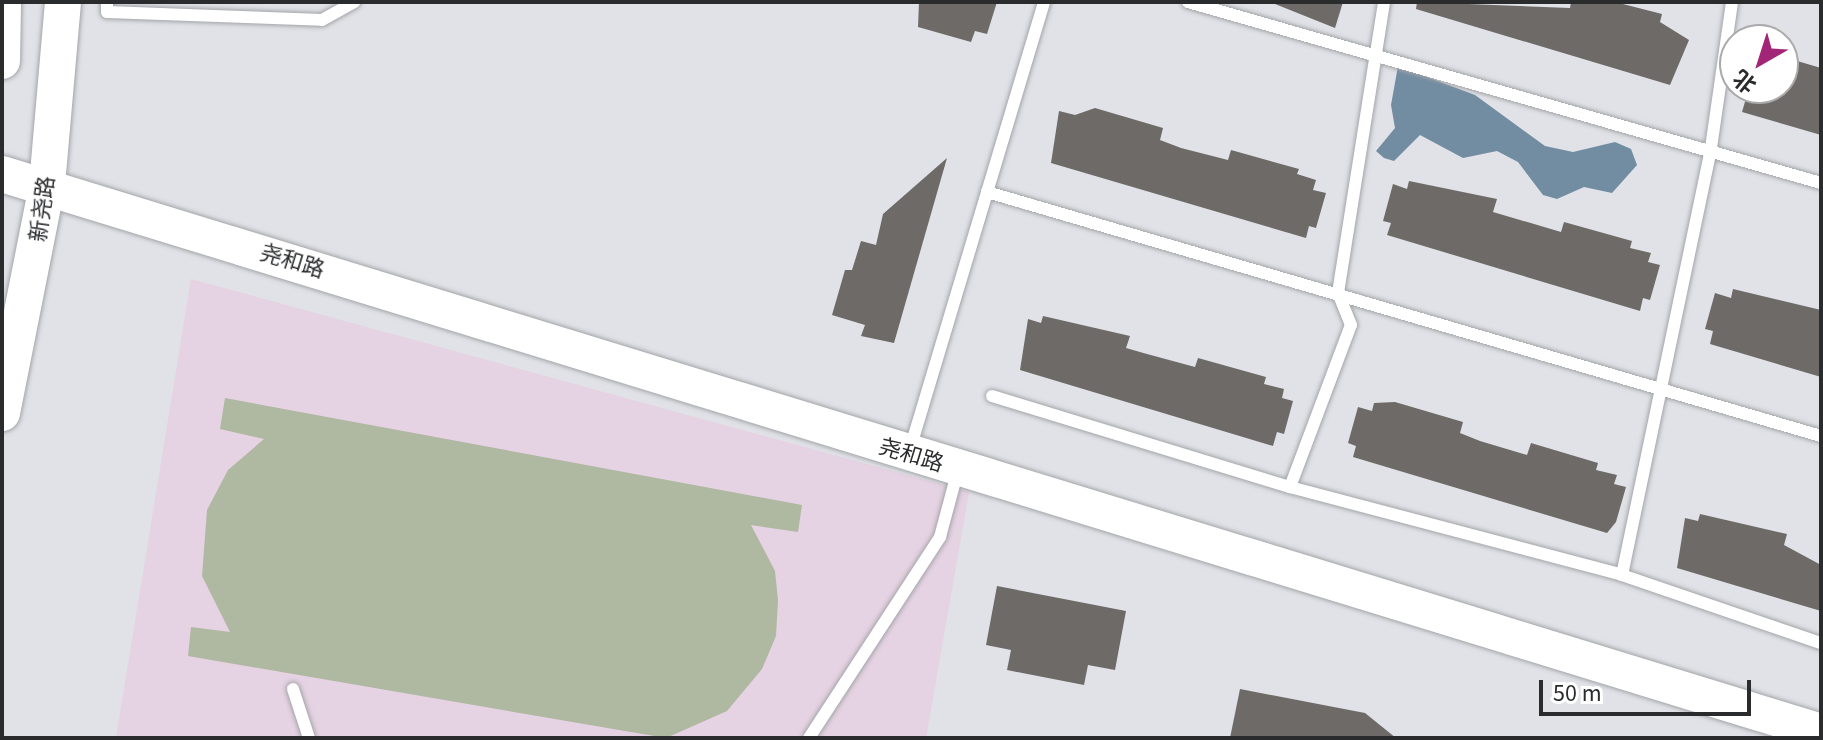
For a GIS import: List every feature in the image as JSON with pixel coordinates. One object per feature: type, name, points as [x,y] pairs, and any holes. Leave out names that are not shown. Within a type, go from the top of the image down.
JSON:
[{"type":"main road","points":[[2,61],[3,2]]},
{"type":"main road","name":"新尧路","points":[[2,413],[47,185],[63,2]]},
{"type":"main road","name":"尧和路","points":[[2,174],[47,185],[908,456],[1821,732]]},
{"type":"lane","points":[[107,2],[107,12],[322,20],[354,2]]},
{"type":"lane","points":[[908,456],[1044,2]]},
{"type":"lane","points":[[1188,2],[1376,50],[1821,183]]},
{"type":"lane","points":[[1290,487],[1351,325],[1338,293],[1384,2]]},
{"type":"lane","points":[[1622,575],[1711,148],[1732,2]]},
{"type":"lane","points":[[987,192],[1821,436]]},
{"type":"lane","points":[[992,396],[1290,487],[1622,575],[1821,643]]},
{"type":"lane","points":[[809,738],[940,537],[958,470]]},
{"type":"lane","points":[[293,689],[309,738]]},
{"type":"shaded area","points":[[191,279],[969,492],[926,738],[116,738]]},
{"type":"green space","points":[[225,398],[802,505],[798,532],[751,525],[775,571],[778,600],[776,636],[762,669],[727,711],[666,738],[188,656],[191,627],[230,632],[202,576],[207,510],[228,470],[264,439],[220,429]]},
{"type":"water","points":[[1398,66],[1475,95],[1545,146],[1573,152],[1615,142],[1631,149],[1637,165],[1612,193],[1584,187],[1557,199],[1543,195],[1518,162],[1497,151],[1463,158],[1420,135],[1394,161],[1384,158],[1376,151],[1395,128],[1391,105]]},
{"type":"building","points":[[919,2],[997,2],[987,34],[975,31],[971,42],[918,27]]},
{"type":"building","points":[[1270,2],[1343,2],[1335,28]]},
{"type":"building","points":[[1417,2],[1570,8],[1571,2],[1615,2],[1662,14],[1660,22],[1689,40],[1670,85],[1416,9]]},
{"type":"building","points":[[1799,62],[1821,68],[1821,135],[1742,112],[1744,104],[1799,104]]},
{"type":"building","points":[[1095,108],[1163,128],[1160,140],[1181,148],[1228,160],[1231,150],[1299,169],[1297,174],[1316,180],[1313,190],[1326,193],[1316,228],[1309,226],[1306,238],[1051,163],[1059,111],[1075,115]]},
{"type":"building","points":[[947,158],[894,343],[861,336],[865,325],[832,315],[845,270],[852,270],[861,241],[876,245],[883,214]]},
{"type":"building","points":[[1409,181],[1497,199],[1493,212],[1561,232],[1564,222],[1632,241],[1630,248],[1651,253],[1648,262],[1660,265],[1650,300],[1643,298],[1640,311],[1387,235],[1391,223],[1383,221],[1393,184],[1407,189]]},
{"type":"building","points":[[1733,289],[1821,310],[1821,377],[1710,344],[1713,331],[1705,329],[1715,293],[1731,298]]},
{"type":"building","points":[[1043,316],[1130,336],[1126,348],[1147,354],[1195,367],[1198,358],[1266,377],[1264,384],[1284,389],[1282,398],[1293,401],[1284,434],[1277,432],[1273,446],[1020,370],[1028,319],[1041,323]]},
{"type":"building","points":[[1395,402],[1463,422],[1460,433],[1480,441],[1527,455],[1531,443],[1598,463],[1596,470],[1617,475],[1614,484],[1626,487],[1616,522],[1607,533],[1353,457],[1356,446],[1348,443],[1358,407],[1372,411],[1374,403]]},
{"type":"building","points":[[1700,514],[1787,534],[1784,545],[1821,565],[1821,611],[1677,568],[1685,518],[1698,521]]},
{"type":"building","points":[[997,586],[1126,611],[1115,670],[1088,665],[1084,685],[1007,670],[1011,650],[986,645]]},
{"type":"building","points":[[1240,689],[1365,713],[1396,738],[1230,738]]}]
